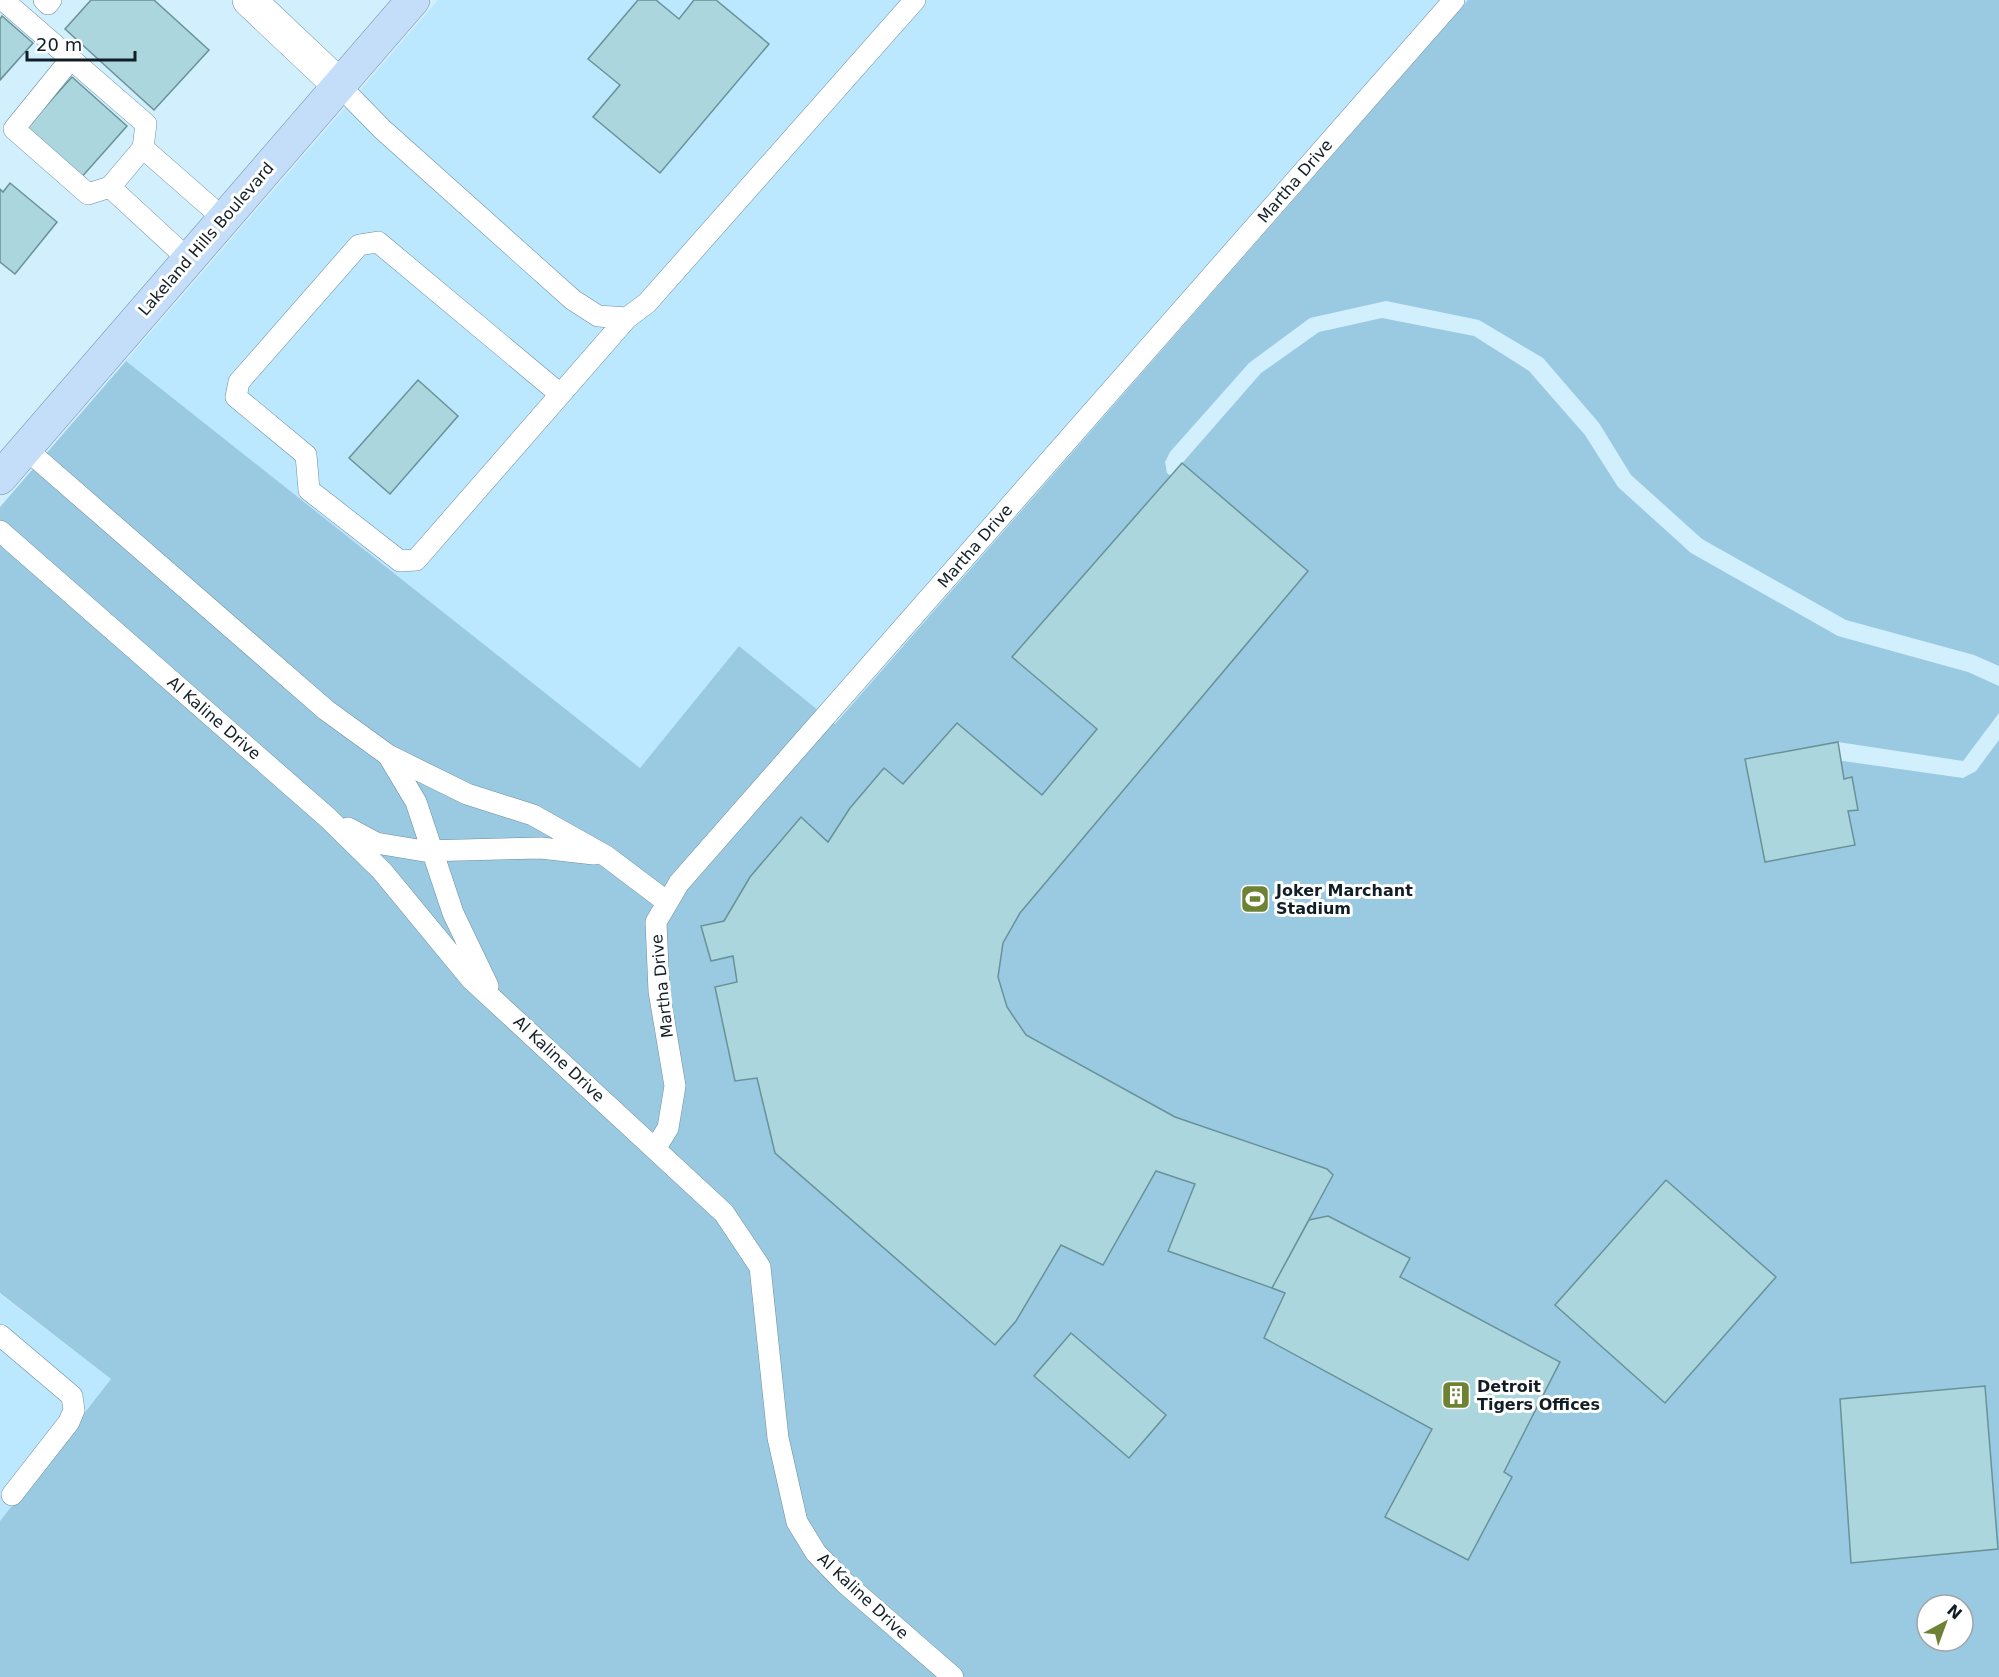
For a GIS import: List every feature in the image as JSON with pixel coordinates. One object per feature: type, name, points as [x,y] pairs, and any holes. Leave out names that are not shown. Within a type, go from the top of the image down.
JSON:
[{"type":"main road","name":"Lakeland Hills Boulevard","points":[[0,478],[413,0]]},
{"type":"street","points":[[249,0],[339,85]]},
{"type":"lane","points":[[3,0],[146,124],[143,148],[110,187],[88,194],[14,129],[70,60]]},
{"type":"lane","points":[[44,0],[48,4],[51,0]]},
{"type":"lane","points":[[560,394],[378,242],[359,245],[239,382],[236,397],[306,455],[309,489],[400,561],[416,560],[627,318],[647,303],[915,0]]},
{"type":"lane","name":"Martha Drive","points":[[655,1149],[668,1128],[675,1086],[659,991],[656,922],[679,883],[1454,0]]},
{"type":"lane","points":[[339,85],[382,129],[573,300],[598,316],[627,318]]},
{"type":"lane","points":[[143,148],[224,219]]},
{"type":"lane","points":[[110,187],[189,260]]},
{"type":"lane","points":[[26,449],[326,710],[388,755],[467,794],[533,815],[606,856],[667,902]]},
{"type":"lane","name":"Al Kaline Drive","points":[[0,531],[328,818],[382,871],[471,978],[724,1213],[760,1267],[778,1438],[797,1522],[816,1553],[845,1583],[953,1677]]},
{"type":"lane","points":[[388,755],[416,802],[453,913],[495,1000]]},
{"type":"lane","points":[[328,818],[376,843],[433,851],[541,848],[606,856]]},
{"type":"lane","points":[[0,1335],[72,1396],[74,1410],[69,1422],[12,1495]]},
{"type":"shaded area","points":[[438,0],[1468,0],[834,724],[739,646],[640,768],[126,361]]},
{"type":"shaded area","points":[[1468,0],[1999,0],[1999,666],[1974,655],[1846,620],[1702,539],[1631,475],[1599,423],[1543,358],[1479,320],[1386,301],[1310,318],[1249,363],[1170,452],[1165,462],[1167,473],[1171,476],[1261,373],[1319,332],[1382,318],[1474,336],[1529,371],[1585,435],[1618,487],[1691,553],[1838,636],[1968,672],[1999,686],[1999,713],[1963,761],[1838,742],[1836,760],[1963,778],[1976,771],[1999,740],[1999,1677],[0,1677],[0,1521],[111,1379],[0,1293],[0,507],[126,361],[640,768],[739,646],[835,724]]},
{"type":"shaded area","points":[[0,1294],[111,1379],[0,1521]]},
{"type":"building","points":[[91,0],[154,0],[209,50],[154,110],[65,29]]},
{"type":"building","points":[[638,0],[656,0],[679,19],[694,0],[716,0],[769,44],[660,173],[593,117],[620,85],[588,59]]},
{"type":"building","points":[[2,16],[33,43],[0,80],[0,19]]},
{"type":"building","points":[[72,77],[127,126],[80,179],[25,129]]},
{"type":"building","points":[[10,183],[57,222],[15,274],[0,262],[0,189],[3,192]]},
{"type":"building","points":[[418,380],[458,416],[390,494],[349,458]]},
{"type":"building","points":[[1182,463],[1308,571],[1020,913],[1003,943],[998,977],[1007,1007],[1026,1035],[1175,1117],[1327,1169],[1333,1175],[1272,1288],[1168,1251],[1195,1184],[1156,1171],[1103,1265],[1061,1245],[1016,1321],[995,1345],[775,1153],[757,1078],[735,1081],[715,987],[737,982],[733,956],[711,961],[701,926],[724,921],[750,877],[801,817],[828,842],[850,808],[884,768],[903,784],[957,723],[1042,795],[1097,729],[1012,657]]},
{"type":"building","points":[[1838,742],[1844,779],[1852,777],[1858,810],[1848,811],[1855,845],[1765,862],[1745,759]]},
{"type":"building","points":[[1666,1180],[1776,1277],[1665,1403],[1555,1305]]},
{"type":"building","name":"Detroit Tigers Offices","points":[[1328,1216],[1410,1258],[1400,1277],[1560,1362],[1504,1472],[1512,1477],[1468,1560],[1385,1517],[1432,1429],[1264,1338],[1285,1293],[1272,1288],[1309,1220]]},
{"type":"building","points":[[1071,1333],[1166,1415],[1129,1458],[1034,1376]]},
{"type":"building","points":[[1985,1386],[1998,1549],[1851,1563],[1840,1399]]},
{"type":"place","name":"Joker Marchant Stadium","points":[[1255,899]]},
{"type":"place","name":"Detroit Tigers Offices","points":[[1456,1395]]}]
